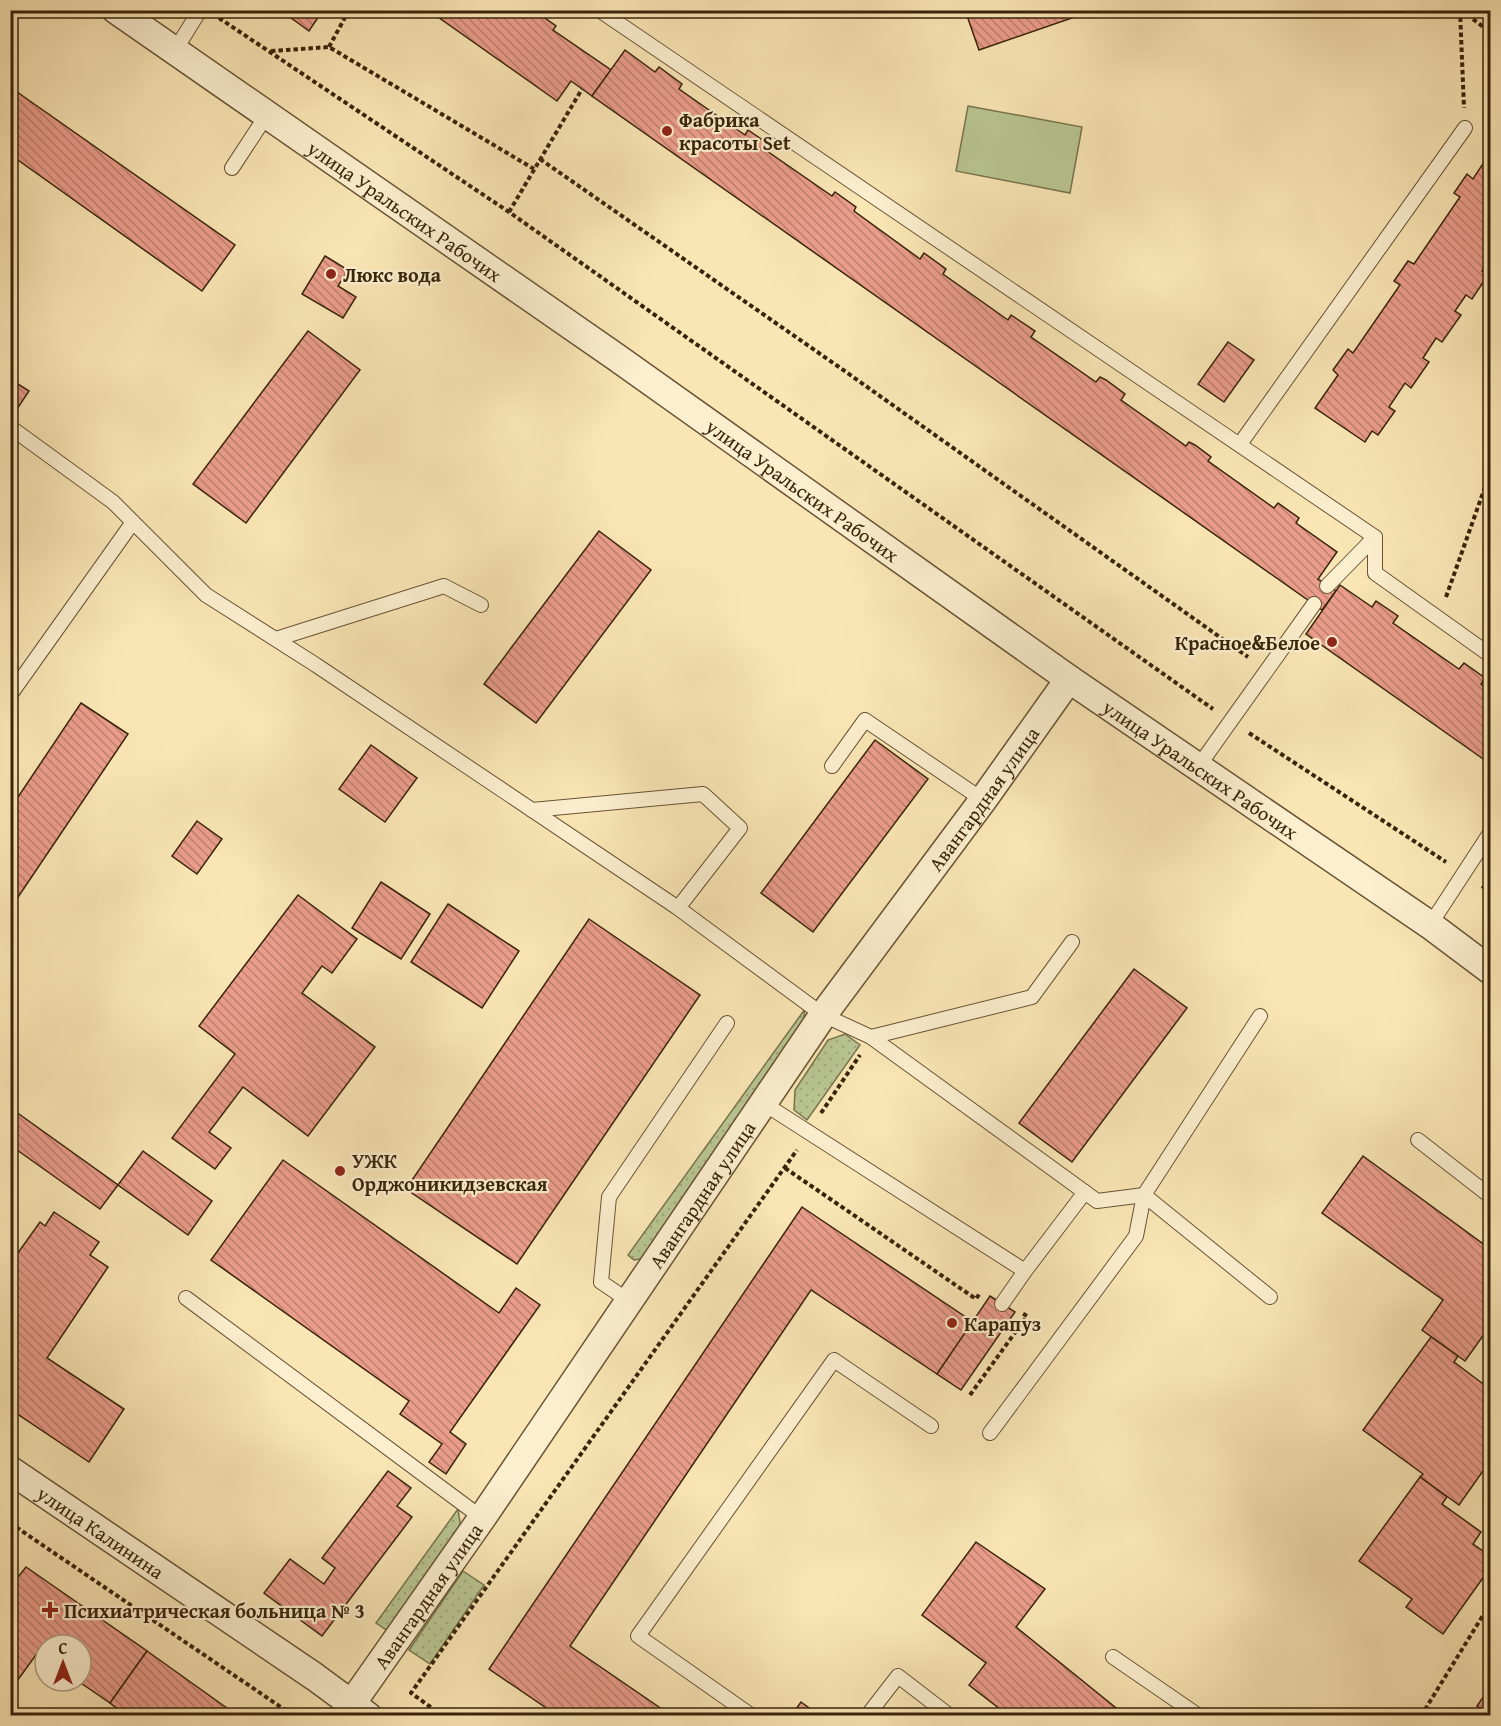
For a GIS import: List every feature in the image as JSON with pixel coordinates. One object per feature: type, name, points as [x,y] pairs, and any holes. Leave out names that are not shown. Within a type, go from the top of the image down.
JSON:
[{"type":"street","name":"улица Уральских Рабочих","points":[[116,10],[626,364],[1069,679],[1430,925],[1491,970]]},
{"type":"street","name":"Авангардная улица","points":[[354,1712],[482,1518],[823,1015],[983,800],[1069,679]]},
{"type":"street","name":"улица Калинина","points":[[10,1470],[354,1712]]},
{"type":"lane","points":[[174,52],[200,10]]},
{"type":"lane","points":[[599,10],[1375,537]]},
{"type":"lane","points":[[232,168],[266,116]]},
{"type":"lane","points":[[1240,444],[1465,128]]},
{"type":"lane","points":[[10,427],[113,502],[206,595],[276,639],[678,909],[823,1015],[871,1037],[1097,1201],[1144,1196],[1270,1297]]},
{"type":"lane","points":[[10,695],[133,522]]},
{"type":"lane","points":[[1327,586],[1375,537]]},
{"type":"lane","points":[[1375,537],[1375,573],[1491,655]]},
{"type":"lane","points":[[276,639],[444,586],[481,605]]},
{"type":"lane","points":[[1198,767],[1314,604]]},
{"type":"lane","points":[[832,766],[865,720],[983,800]]},
{"type":"lane","points":[[532,810],[703,794],[740,828],[678,909]]},
{"type":"lane","points":[[1430,925],[1491,833]]},
{"type":"lane","points":[[871,1037],[1032,997],[1072,942]]},
{"type":"lane","points":[[990,1433],[1136,1236],[1144,1196],[1260,1016]]},
{"type":"lane","points":[[629,1301],[601,1282],[609,1197],[727,1023]]},
{"type":"lane","points":[[763,1103],[1025,1271]]},
{"type":"lane","points":[[1418,1140],[1491,1196]]},
{"type":"lane","points":[[1003,1302],[1085,1192]]},
{"type":"lane","points":[[186,1298],[482,1518]]},
{"type":"lane","points":[[752,1716],[638,1636],[834,1360],[931,1426]]},
{"type":"lane","points":[[1113,1656],[1199,1716]]},
{"type":"lane","points":[[867,1716],[898,1676],[950,1716]]},
{"type":"path","points":[[329,47],[349,10]]},
{"type":"path","points":[[1460,10],[1491,32]]},
{"type":"path","points":[[1460,10],[1465,128]]},
{"type":"path","points":[[217,16],[509,212],[1231,721],[1491,892]]},
{"type":"path","points":[[270,51],[329,47],[534,169]]},
{"type":"path","points":[[509,212],[582,89]]},
{"type":"path","points":[[540,159],[1267,670]]},
{"type":"path","points":[[1439,618],[1491,473]]},
{"type":"path","points":[[443,1716],[411,1693],[785,1168],[860,1054]]},
{"type":"path","points":[[785,1168],[976,1299],[985,1287],[1003,1302],[1027,1316],[970,1395]]},
{"type":"path","points":[[10,1523],[287,1714],[294,1716]]},
{"type":"path","points":[[1421,1716],[1491,1604]]},
{"type":"green space","points":[[968,106],[1082,127],[1070,193],[956,171]]},
{"type":"green space","points":[[805,1009],[802,1030],[646,1258],[634,1260],[628,1255]]},
{"type":"green space","points":[[845,1034],[860,1045],[807,1120],[794,1110],[795,1090],[828,1040]]},
{"type":"green space","points":[[458,1509],[462,1536],[388,1631],[376,1623]]},
{"type":"green space","points":[[463,1571],[484,1585],[430,1664],[409,1650]]},
{"type":"building","points":[[280,10],[323,10],[309,31]]},
{"type":"building","points":[[428,10],[525,10],[531,15],[535,11],[556,26],[553,30],[611,70],[592,96],[571,81],[557,101]]},
{"type":"building","points":[[965,10],[1095,10],[979,50]]},
{"type":"building","points":[[625,50],[655,72],[659,67],[682,84],[679,89],[745,135],[748,130],[770,145],[767,151],[832,196],[835,192],[856,207],[854,211],[920,259],[924,253],[946,269],[943,274],[1008,320],[1011,315],[1035,331],[1031,337],[1096,382],[1100,377],[1106,380],[1125,394],[1121,400],[1186,446],[1189,442],[1195,445],[1211,457],[1208,461],[1274,508],[1278,503],[1299,518],[1296,523],[1337,552],[1318,579],[1336,591],[1322,610],[592,96]]},
{"type":"building","points":[[10,87],[235,245],[202,291],[15,158],[10,165]]},
{"type":"building","points":[[1490,153],[1490,259],[1482,271],[1488,275],[1472,299],[1466,295],[1455,311],[1461,315],[1442,342],[1436,338],[1423,358],[1429,362],[1411,388],[1405,383],[1389,407],[1395,411],[1378,435],[1372,431],[1365,442],[1315,408],[1338,375],[1333,370],[1348,349],[1353,353],[1400,285],[1394,281],[1408,261],[1414,264],[1460,197],[1454,193],[1467,174],[1473,179]]},
{"type":"building","points":[[325,256],[348,270],[338,286],[356,297],[343,318],[302,294]]},
{"type":"building","points":[[308,331],[360,370],[246,523],[193,484]]},
{"type":"building","points":[[1228,342],[1254,360],[1224,402],[1198,384]]},
{"type":"building","points":[[10,379],[29,391],[15,412],[10,409]]},
{"type":"building","points":[[599,531],[651,570],[536,723],[484,684]]},
{"type":"building","points":[[1340,585],[1372,607],[1376,601],[1398,616],[1393,623],[1459,669],[1464,663],[1485,678],[1481,684],[1490,691],[1490,754],[1486,761],[1306,634]]},
{"type":"building","points":[[81,703],[128,734],[10,909],[10,809]]},
{"type":"building","points":[[875,740],[928,779],[813,932],[761,893]]},
{"type":"building","points":[[371,745],[417,778],[385,822],[339,789]]},
{"type":"building","points":[[197,821],[222,839],[197,874],[172,856]]},
{"type":"building","points":[[381,882],[430,914],[401,959],[352,928]]},
{"type":"building","points":[[298,895],[357,939],[332,973],[322,966],[302,993],[375,1047],[308,1136],[243,1087],[209,1132],[231,1148],[215,1169],[172,1138],[235,1054],[199,1026]]},
{"type":"building","points":[[448,904],[519,951],[482,1008],[411,962]]},
{"type":"building","points":[[589,919],[700,995],[517,1264],[406,1189]]},
{"type":"building","points":[[1134,969],[1187,1008],[1072,1162],[1019,1123]]},
{"type":"building","points":[[12,1109],[118,1185],[100,1209],[10,1145]]},
{"type":"building","points":[[143,1151],[212,1201],[188,1235],[118,1185]]},
{"type":"building","points":[[1363,1156],[1490,1249],[1490,1326],[1465,1361],[1422,1330],[1443,1300],[1322,1213]]},
{"type":"building","points":[[283,1160],[499,1313],[516,1288],[540,1305],[450,1432],[466,1444],[446,1474],[429,1462],[442,1444],[400,1414],[409,1401],[211,1260]]},
{"type":"building","points":[[802,1207],[973,1322],[937,1374],[811,1290],[570,1646],[672,1716],[558,1716],[489,1669]]},
{"type":"building","points":[[54,1212],[99,1242],[90,1255],[108,1267],[47,1358],[124,1409],[89,1462],[10,1409],[10,1264],[40,1222],[45,1226]]},
{"type":"building","points":[[990,1296],[1015,1312],[961,1390],[937,1374]]},
{"type":"building","points":[[1431,1337],[1458,1356],[1454,1362],[1490,1389],[1490,1395],[1486,1401],[1490,1404],[1490,1461],[1459,1505],[1420,1477],[1423,1474],[1363,1430]]},
{"type":"building","points":[[388,1471],[411,1488],[397,1506],[412,1517],[322,1636],[264,1593],[290,1559],[324,1584],[335,1568],[322,1558]]},
{"type":"building","points":[[1420,1477],[1447,1497],[1442,1504],[1481,1532],[1473,1544],[1490,1556],[1490,1568],[1443,1634],[1406,1607],[1412,1599],[1359,1561]]},
{"type":"building","points":[[976,1542],[1045,1589],[1016,1627],[1126,1716],[1009,1716],[969,1685],[986,1663],[922,1615]]},
{"type":"building","points":[[26,1567],[147,1651],[110,1703],[93,1691],[93,1633],[33,1633],[33,1659],[12,1688],[10,1687],[10,1570],[19,1576]]},
{"type":"building","points":[[147,1651],[238,1716],[127,1716],[110,1703]]},
{"type":"building","points":[[1490,1687],[1490,1716],[1477,1706]]},
{"type":"building","points":[[801,1702],[820,1716],[791,1716]]},
{"type":"place","name":"Фабрика красоты Set","points":[[667,131]]},
{"type":"place","name":"Люкс вода","points":[[331,274]]},
{"type":"place","name":"Красное&Белое","points":[[1332,642]]},
{"type":"place","name":"УЖК Орджоникидзевская","points":[[340,1171]]},
{"type":"place","name":"Карапуз","points":[[952,1323]]},
{"type":"place","name":"Психиатрическая больница № 3","points":[[50,1610]]}]
